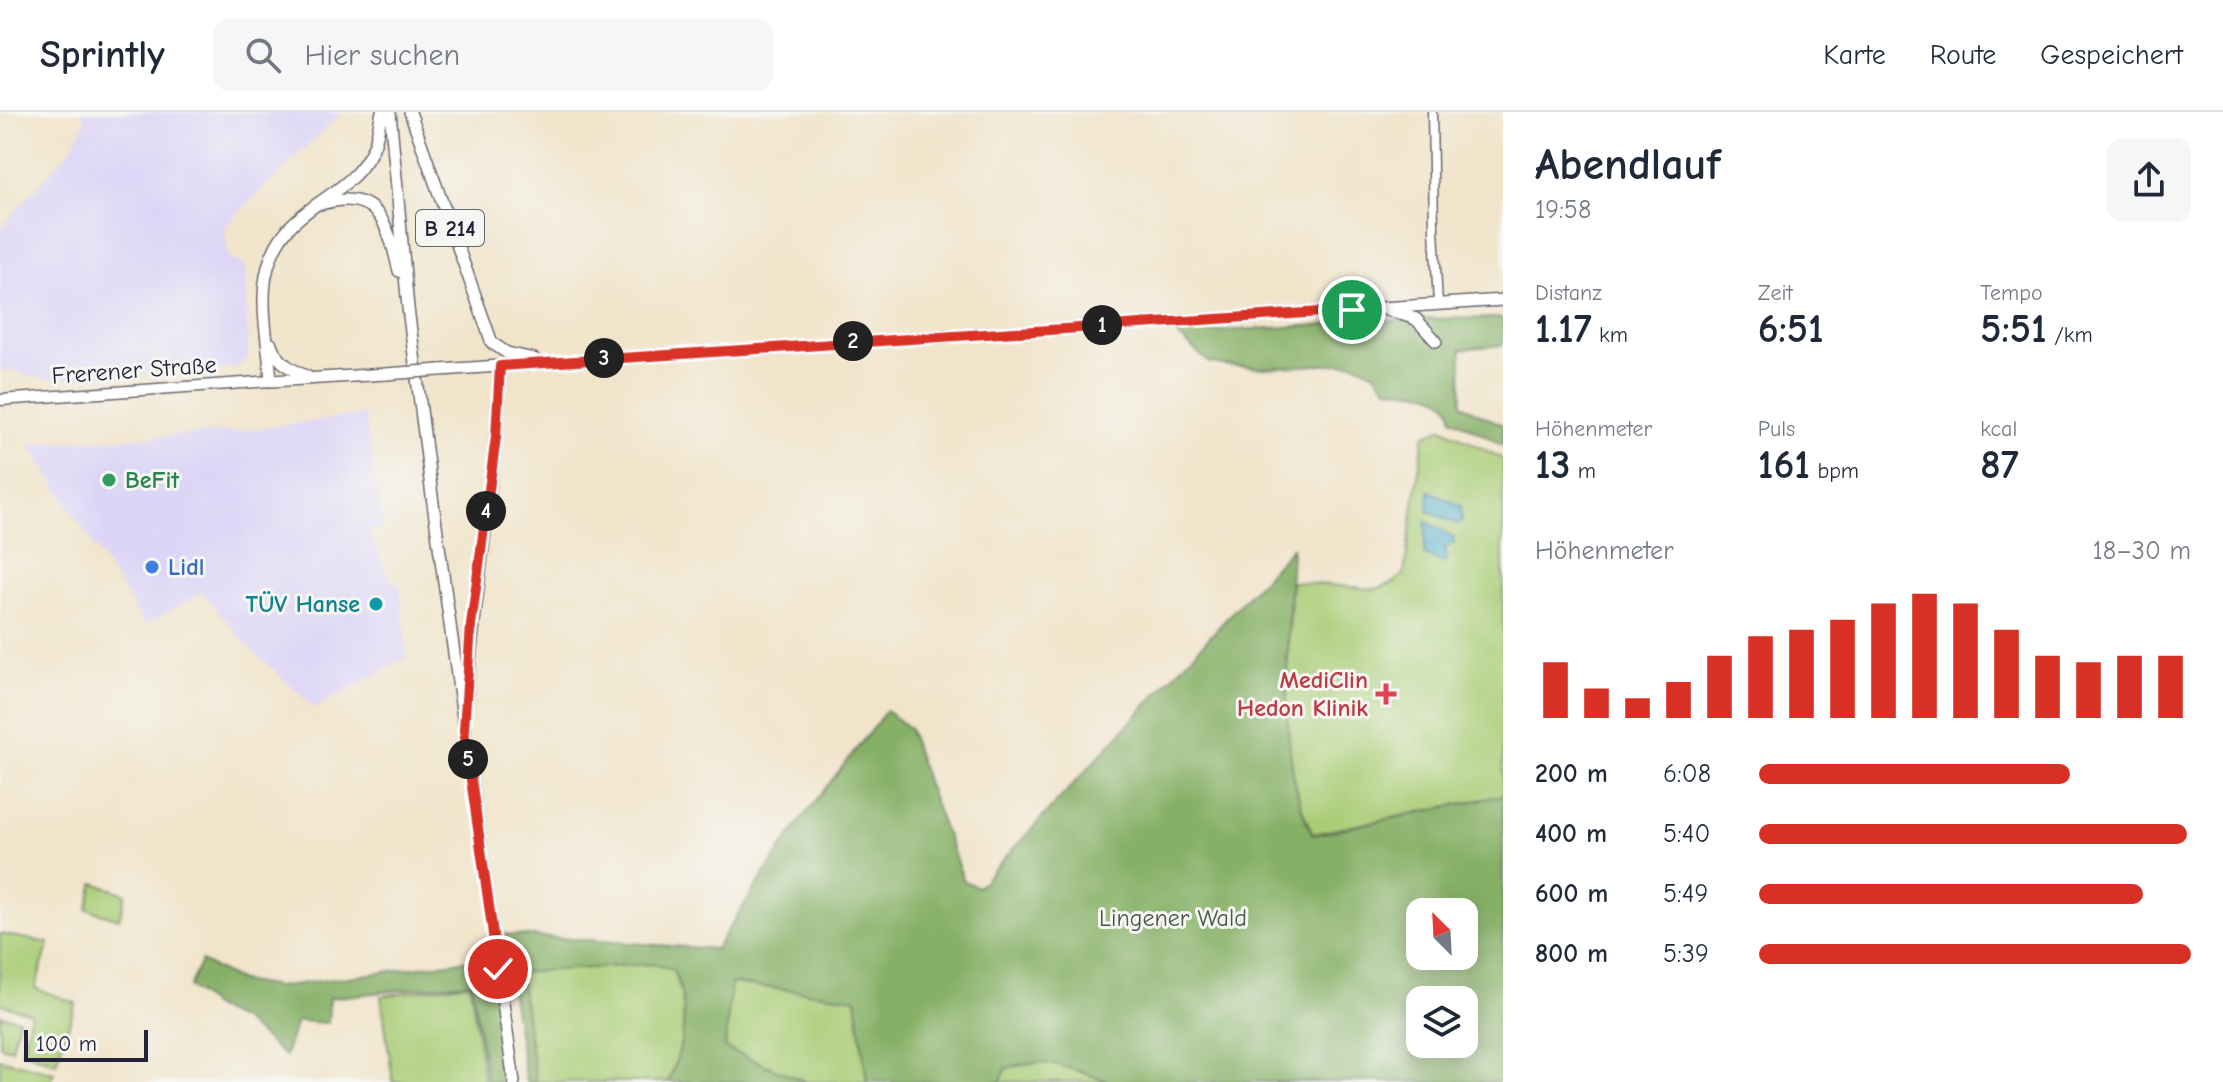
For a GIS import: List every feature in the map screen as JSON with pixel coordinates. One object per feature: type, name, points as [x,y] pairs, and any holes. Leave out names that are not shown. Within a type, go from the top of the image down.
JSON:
[{"type":"main road","points":[[382,112],[374,148],[363,164],[351,179],[313,206],[282,234],[273,253],[264,296],[271,381],[1503,300]]},
{"type":"main road","points":[[390,112],[408,308],[514,1082]]},
{"type":"main road","name":"B 214","points":[[410,112],[492,343]]},
{"type":"main road","name":"B 214","points":[[313,206],[349,200],[372,209],[383,219],[392,238],[408,308]]},
{"type":"main road","points":[[1382,308],[1416,319],[1436,341]]},
{"type":"main road","points":[[268,335],[274,353],[281,360],[312,378]]},
{"type":"main road","points":[[482,367],[492,343],[507,353],[546,361]]},
{"type":"main road","points":[[464,730],[471,625],[496,437],[500,366]]},
{"type":"main road","name":"Frerener Straße","points":[[0,400],[271,381]]},
{"type":"street","points":[[1432,112],[1438,304]]},
{"type":"shaded area","points":[[80,112],[339,112],[224,227],[229,259],[245,265],[248,357],[236,368],[57,379],[25,376],[14,370],[0,371],[0,228],[71,149],[86,121]]},
{"type":"shaded area","points":[[364,414],[384,526],[369,533],[391,581],[400,584],[407,657],[315,708],[247,645],[202,592],[145,625],[29,444],[242,431]]},
{"type":"green space","points":[[1503,318],[1503,345],[1461,349],[1462,405],[1503,425],[1503,445],[1452,418],[1445,402],[1437,397],[1387,388],[1375,373],[1354,363],[1265,368],[1222,365],[1209,362],[1176,334],[1416,319]]},
{"type":"green space","points":[[1442,428],[1503,459],[1503,795],[1313,834],[1301,806],[1289,744],[1287,677],[1292,582],[1376,589],[1395,582],[1404,573],[1424,436]],"holes":[[[1429,492],[1461,506],[1458,524],[1428,511]]]},
{"type":"green space","name":"Lingener Wald","points":[[1292,548],[1287,655],[1288,734],[1301,806],[1313,835],[1503,795],[1503,1082],[1109,1082],[1058,1065],[1032,1063],[1006,1069],[1000,1082],[867,1082],[856,998],[731,983],[725,1048],[806,1082],[668,1082],[678,1055],[684,1012],[673,970],[654,964],[525,972],[520,976],[536,1082],[526,1082],[502,934],[715,949],[800,821],[886,711],[909,728],[964,881],[978,887]]},
{"type":"green space","points":[[94,883],[126,894],[119,919],[87,909]]},
{"type":"green space","points":[[0,934],[49,943],[35,988],[76,1003],[56,1063],[22,1051],[31,1013],[0,1004]]},
{"type":"green space","points":[[201,961],[240,981],[278,987],[462,961],[490,961],[507,1082],[487,1082],[471,982],[329,998],[328,1023],[296,1021],[285,1056],[242,1020],[215,1008],[189,987]]},
{"type":"green space","points":[[654,964],[673,970],[684,1012],[678,1055],[668,1082],[536,1082],[520,976],[525,972]]},
{"type":"green space","points":[[470,983],[484,1082],[393,1082],[381,996]]},
{"type":"green space","points":[[730,983],[856,998],[867,1082],[806,1082],[725,1048]]},
{"type":"green space","points":[[0,1015],[19,1019],[12,1049],[0,1046]]},
{"type":"green space","points":[[0,1059],[54,1073],[51,1082],[0,1082]]},
{"type":"green space","points":[[1035,1062],[1060,1065],[1109,1082],[1000,1082],[1006,1069]]},
{"type":"water","points":[[1429,491],[1461,506],[1462,522],[1455,523],[1428,511]]},
{"type":"water","points":[[1426,521],[1454,537],[1454,543],[1445,548],[1447,557],[1444,563],[1424,555]]},
{"type":"place","name":"BeFit","points":[[109,480]]},
{"type":"place","name":"Lidl","points":[[152,567]]},
{"type":"place","name":"TÜV Hanse","points":[[376,604]]},
{"type":"place","name":"MediClin Hedon Klinik","points":[[1386,694]]},
{"type":"route","points":[[498,969],[464,730],[471,625],[496,437],[500,366],[1352,310]]}]
